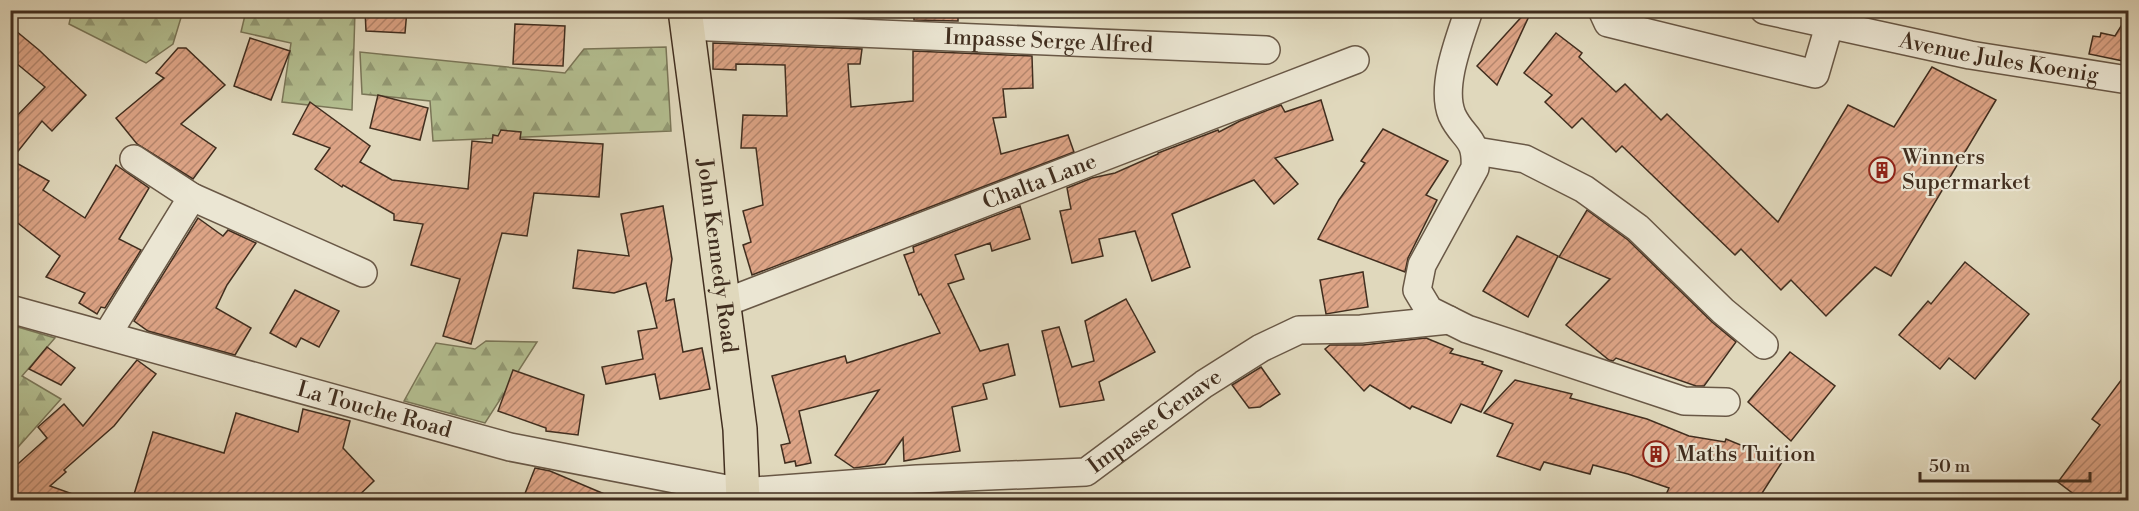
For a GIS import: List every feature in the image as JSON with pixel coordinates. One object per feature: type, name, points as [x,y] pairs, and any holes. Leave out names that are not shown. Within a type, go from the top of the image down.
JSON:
[{"type":"main road","name":"John Kennedy Road","points":[[686,18],[740,429],[742,496]]},
{"type":"street","points":[[1469,10],[1455,51],[1448,93],[1452,115],[1476,151],[1475,168],[1422,265],[1417,290],[1439,315],[1467,328],[1684,401],[1726,402]]},
{"type":"street","points":[[1602,10],[1608,22],[1815,74],[1829,26]]},
{"type":"street","name":"Avenue Jules Koenig","points":[[1764,10],[1801,15],[1829,26],[1970,55],[2128,80]]},
{"type":"street","name":"Impasse Serge Alfred","points":[[686,18],[1266,50]]},
{"type":"street","name":"Chalta Lane","points":[[724,303],[1355,60]]},
{"type":"street","points":[[1476,151],[1525,159],[1584,189],[1638,228],[1723,311],[1764,345]]},
{"type":"street","points":[[134,159],[192,198],[363,273]]},
{"type":"street","points":[[106,335],[192,198]]},
{"type":"street","name":"La Touche Road","points":[[10,309],[510,447],[742,496]]},
{"type":"street","name":"Impasse Genave","points":[[742,496],[918,479],[1086,472],[1110,437],[1170,393],[1263,333],[1296,321],[1439,315]]},
{"type":"green space","points":[[72,10],[183,11],[173,44],[146,63],[69,24]]},
{"type":"green space","points":[[246,11],[355,11],[352,110],[282,102],[291,43],[241,32]]},
{"type":"green space","points":[[666,47],[671,131],[433,141],[430,101],[362,94],[360,52],[565,73],[584,49]]},
{"type":"green space","points":[[11,325],[55,338],[22,376],[61,399],[11,455]]},
{"type":"green space","points":[[486,341],[537,342],[485,423],[404,401],[436,343],[475,349]]},
{"type":"building","points":[[365,10],[407,10],[405,33],[366,31]]},
{"type":"building","points":[[713,10],[864,10],[864,18]]},
{"type":"building","points":[[914,10],[958,10],[958,21],[914,20]]},
{"type":"building","points":[[1526,12],[1530,14],[1497,85],[1477,66]]},
{"type":"building","points":[[2128,15],[2128,62],[2089,54],[2093,36],[2100,37],[2101,33],[2115,36]]},
{"type":"building","points":[[515,24],[565,26],[563,66],[513,64]]},
{"type":"building","points":[[10,26],[86,95],[52,131],[42,121],[11,160],[49,181],[43,190],[85,218],[116,165],[149,188],[119,239],[141,250],[105,308],[101,307],[97,314],[79,303],[85,293],[46,277],[60,256],[10,217],[10,123],[45,87],[10,58]]},
{"type":"building","points":[[1556,33],[1582,53],[1579,57],[1616,92],[1625,84],[1661,120],[1667,114],[1778,222],[1848,105],[1894,127],[1932,67],[1996,100],[1891,276],[1875,267],[1826,316],[1791,280],[1781,290],[1741,249],[1735,255],[1622,146],[1616,152],[1582,118],[1572,128],[1545,102],[1552,95],[1524,73]]},
{"type":"building","points":[[250,38],[290,51],[271,100],[234,86]]},
{"type":"building","points":[[713,43],[862,49],[860,64],[848,64],[851,107],[913,101],[913,51],[1032,56],[1033,88],[1003,89],[1006,117],[993,118],[1001,154],[1068,135],[1074,152],[752,275],[743,245],[751,242],[743,211],[763,205],[756,148],[741,148],[743,115],[787,116],[785,65],[736,64],[736,70],[713,69]]},
{"type":"building","points":[[178,48],[186,48],[225,85],[181,124],[216,148],[193,179],[137,144],[116,118],[164,78],[156,73]]},
{"type":"building","points":[[378,95],[428,108],[420,140],[370,128]]},
{"type":"building","points":[[1321,100],[1333,140],[1275,158],[1298,184],[1274,204],[1254,180],[1172,214],[1190,267],[1152,281],[1135,231],[1099,239],[1103,256],[1072,263],[1060,211],[1071,209],[1067,188],[1092,178],[1115,173],[1158,153],[1218,130],[1219,132],[1281,105],[1285,112]]},
{"type":"building","points":[[310,102],[370,146],[360,162],[392,180],[468,189],[472,141],[492,143],[493,135],[498,136],[501,130],[521,132],[520,139],[603,144],[599,197],[534,193],[527,236],[502,233],[471,344],[443,336],[460,279],[411,265],[423,224],[394,220],[394,214],[343,185],[342,187],[315,169],[330,148],[293,134]]},
{"type":"building","points":[[1383,129],[1448,161],[1426,195],[1437,200],[1408,258],[1405,272],[1318,239],[1339,200],[1365,163],[1361,161]]},
{"type":"building","points":[[663,206],[672,259],[666,301],[674,299],[683,352],[702,348],[710,389],[660,399],[655,374],[606,384],[602,367],[643,359],[638,331],[657,328],[646,283],[614,293],[573,288],[578,250],[629,256],[621,214]]},
{"type":"building","points":[[1020,206],[1030,239],[992,251],[990,243],[955,255],[964,279],[948,284],[980,351],[1008,344],[1015,375],[983,384],[987,399],[952,407],[960,451],[904,461],[903,438],[885,464],[854,468],[835,455],[879,390],[799,411],[811,463],[796,466],[795,461],[785,463],[781,445],[790,443],[772,376],[845,356],[847,363],[940,333],[921,294],[919,295],[904,255],[914,252],[913,247]]},
{"type":"building","points":[[1587,210],[1628,240],[1712,322],[1736,342],[1704,386],[1696,386],[1616,358],[1613,361],[1609,360],[1566,325],[1610,279],[1559,257]]},
{"type":"building","points":[[198,218],[223,236],[228,230],[256,243],[227,285],[216,308],[251,328],[235,355],[148,331],[134,321]]},
{"type":"building","points":[[1517,236],[1558,256],[1528,317],[1483,291]]},
{"type":"building","points":[[1965,262],[2029,314],[1975,379],[1949,358],[1940,369],[1899,335],[1928,301],[1931,304]]},
{"type":"building","points":[[1363,272],[1368,307],[1326,314],[1320,280]]},
{"type":"building","points":[[295,290],[339,311],[319,347],[301,338],[296,347],[270,333]]},
{"type":"building","points":[[1126,299],[1155,352],[1099,382],[1104,400],[1060,407],[1042,331],[1059,327],[1072,367],[1094,361],[1085,321]]},
{"type":"building","points":[[1426,338],[1453,349],[1450,353],[1483,362],[1482,364],[1502,371],[1481,412],[1461,404],[1451,423],[1412,406],[1410,409],[1370,385],[1364,391],[1325,349],[1330,345],[1363,345]]},
{"type":"building","points":[[47,347],[75,368],[61,385],[29,369]]},
{"type":"building","points":[[1790,352],[1835,386],[1791,441],[1748,402]]},
{"type":"building","points":[[137,360],[156,374],[114,426],[64,470],[66,472],[50,486],[81,497],[81,501],[10,501],[10,471],[47,438],[38,427],[64,404],[83,426]]},
{"type":"building","points":[[1261,367],[1280,394],[1260,407],[1249,408],[1232,385]]},
{"type":"building","points":[[513,370],[584,395],[578,435],[546,431],[546,428],[498,411]]},
{"type":"building","points":[[2128,371],[2128,501],[2083,501],[2058,482],[2100,425],[2092,419]]},
{"type":"building","points":[[1515,380],[1572,394],[1570,398],[1647,419],[1689,436],[1725,442],[1726,439],[1782,462],[1757,501],[1663,501],[1669,488],[1593,465],[1590,474],[1544,462],[1540,470],[1497,456],[1513,424],[1484,413]]},
{"type":"building","points":[[303,409],[350,421],[343,448],[374,481],[353,501],[132,501],[153,432],[224,453],[236,413],[298,432]]},
{"type":"building","points":[[535,468],[550,471],[621,501],[522,501]]},
{"type":"place","name":"Winners Supermarket","points":[[1882,170]]},
{"type":"place","name":"Maths Tuition","points":[[1656,454]]}]
